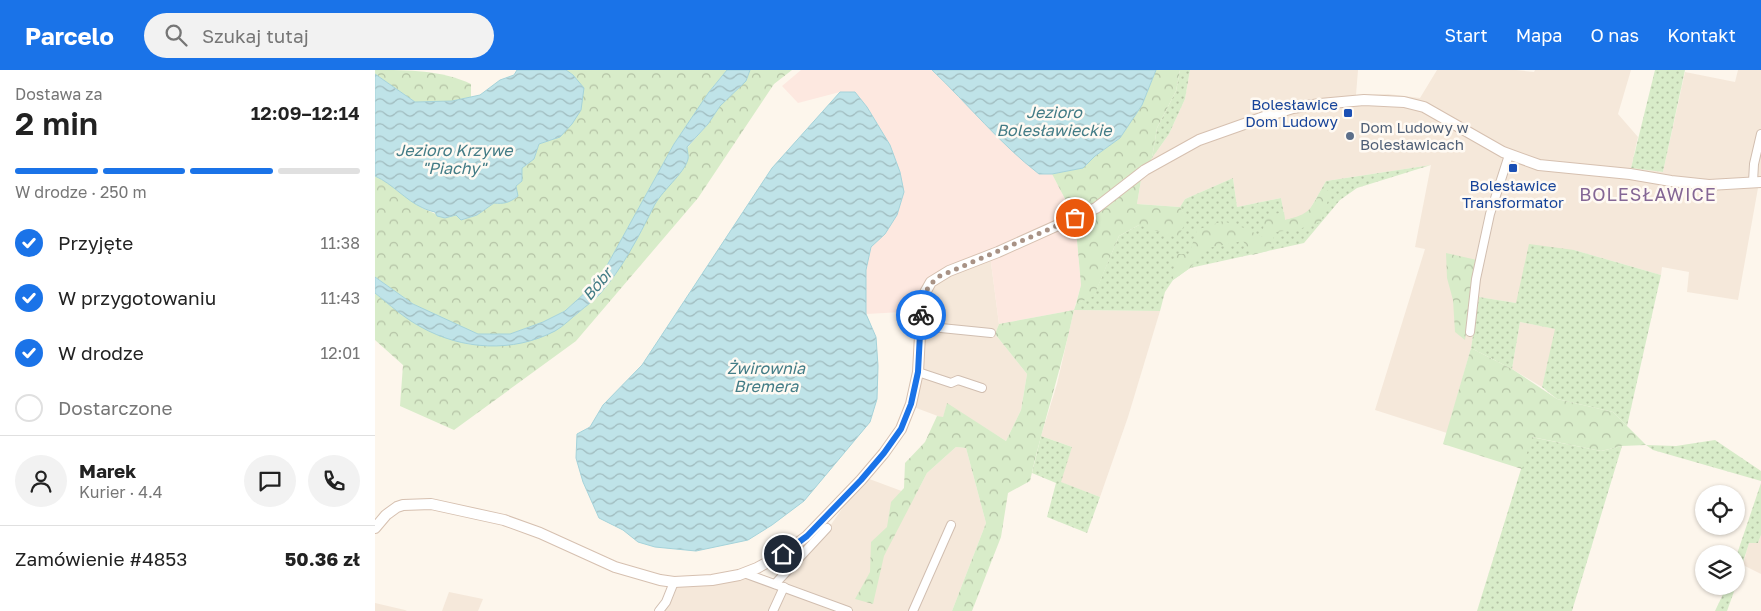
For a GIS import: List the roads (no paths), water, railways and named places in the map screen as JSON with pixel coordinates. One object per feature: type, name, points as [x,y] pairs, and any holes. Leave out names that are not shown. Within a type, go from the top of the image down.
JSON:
[{"type":"street","points":[[375,528],[385,515],[397,507],[422,504],[439,505],[504,520],[540,533],[615,567],[674,582],[726,578],[744,573],[771,561],[807,536],[879,460],[895,438],[907,417],[911,404],[918,372],[922,298],[931,282],[940,276],[1096,208],[1145,170],[1199,140],[1279,112],[1335,102],[1364,100],[1404,102],[1424,107],[1509,155],[1539,165],[1631,174],[1690,183],[1723,185],[1757,182],[1754,164],[1761,134]]},
{"type":"street","points":[[1470,332],[1477,280],[1488,223],[1509,155]]},
{"type":"street","points":[[921,326],[991,333]]},
{"type":"street","points":[[918,372],[951,383],[958,380],[982,388]]},
{"type":"street","points":[[913,611],[951,526]]},
{"type":"street","points":[[775,584],[827,528]]},
{"type":"street","points":[[744,573],[846,611]]},
{"type":"street","points":[[659,611],[674,582]]},
{"type":"street","points":[[773,611],[784,588]]},
{"type":"water","name":"Jezioro Krzywe \"Piachy\"","points":[[517,70],[566,70],[584,88],[581,110],[572,124],[560,137],[539,144],[534,159],[522,168],[522,181],[516,186],[518,196],[506,203],[494,203],[477,215],[461,220],[456,215],[445,218],[437,216],[435,212],[410,201],[388,183],[375,176],[375,74],[415,102],[452,101],[480,95],[500,80],[514,75]]},
{"type":"water","name":"Bóbr","points":[[727,70],[750,70],[746,81],[720,106],[708,124],[687,147],[688,158],[686,164],[656,202],[615,275],[597,297],[555,331],[522,343],[488,346],[470,344],[437,335],[421,327],[375,293],[375,277],[413,304],[478,334],[510,334],[543,322],[565,311],[599,280],[674,144],[709,92]]},
{"type":"water","name":"Jezioro Bolesławieckie","points":[[932,70],[1156,70],[1142,105],[1120,138],[1095,156],[1083,168],[1052,174],[1039,174],[997,137]]},
{"type":"water","name":"Żwirownia Bremera","points":[[840,92],[855,92],[867,107],[890,145],[900,172],[904,192],[897,215],[885,234],[871,247],[866,270],[866,314],[876,337],[878,366],[877,399],[870,422],[804,501],[748,540],[696,551],[655,547],[638,542],[623,530],[599,518],[583,482],[576,458],[577,434],[590,427],[603,405],[642,365],[772,168]]},
{"type":"place","name":"Bolesławice Dom Ludowy","points":[[1348,113]]},
{"type":"place","name":"Dom Ludowy w Bolesławicach","points":[[1350,136]]},
{"type":"place","name":"Bolesławice Transformator","points":[[1513,168]]},
{"type":"district","name":"BOLESŁAWICE","points":[[1648,194]]}]
